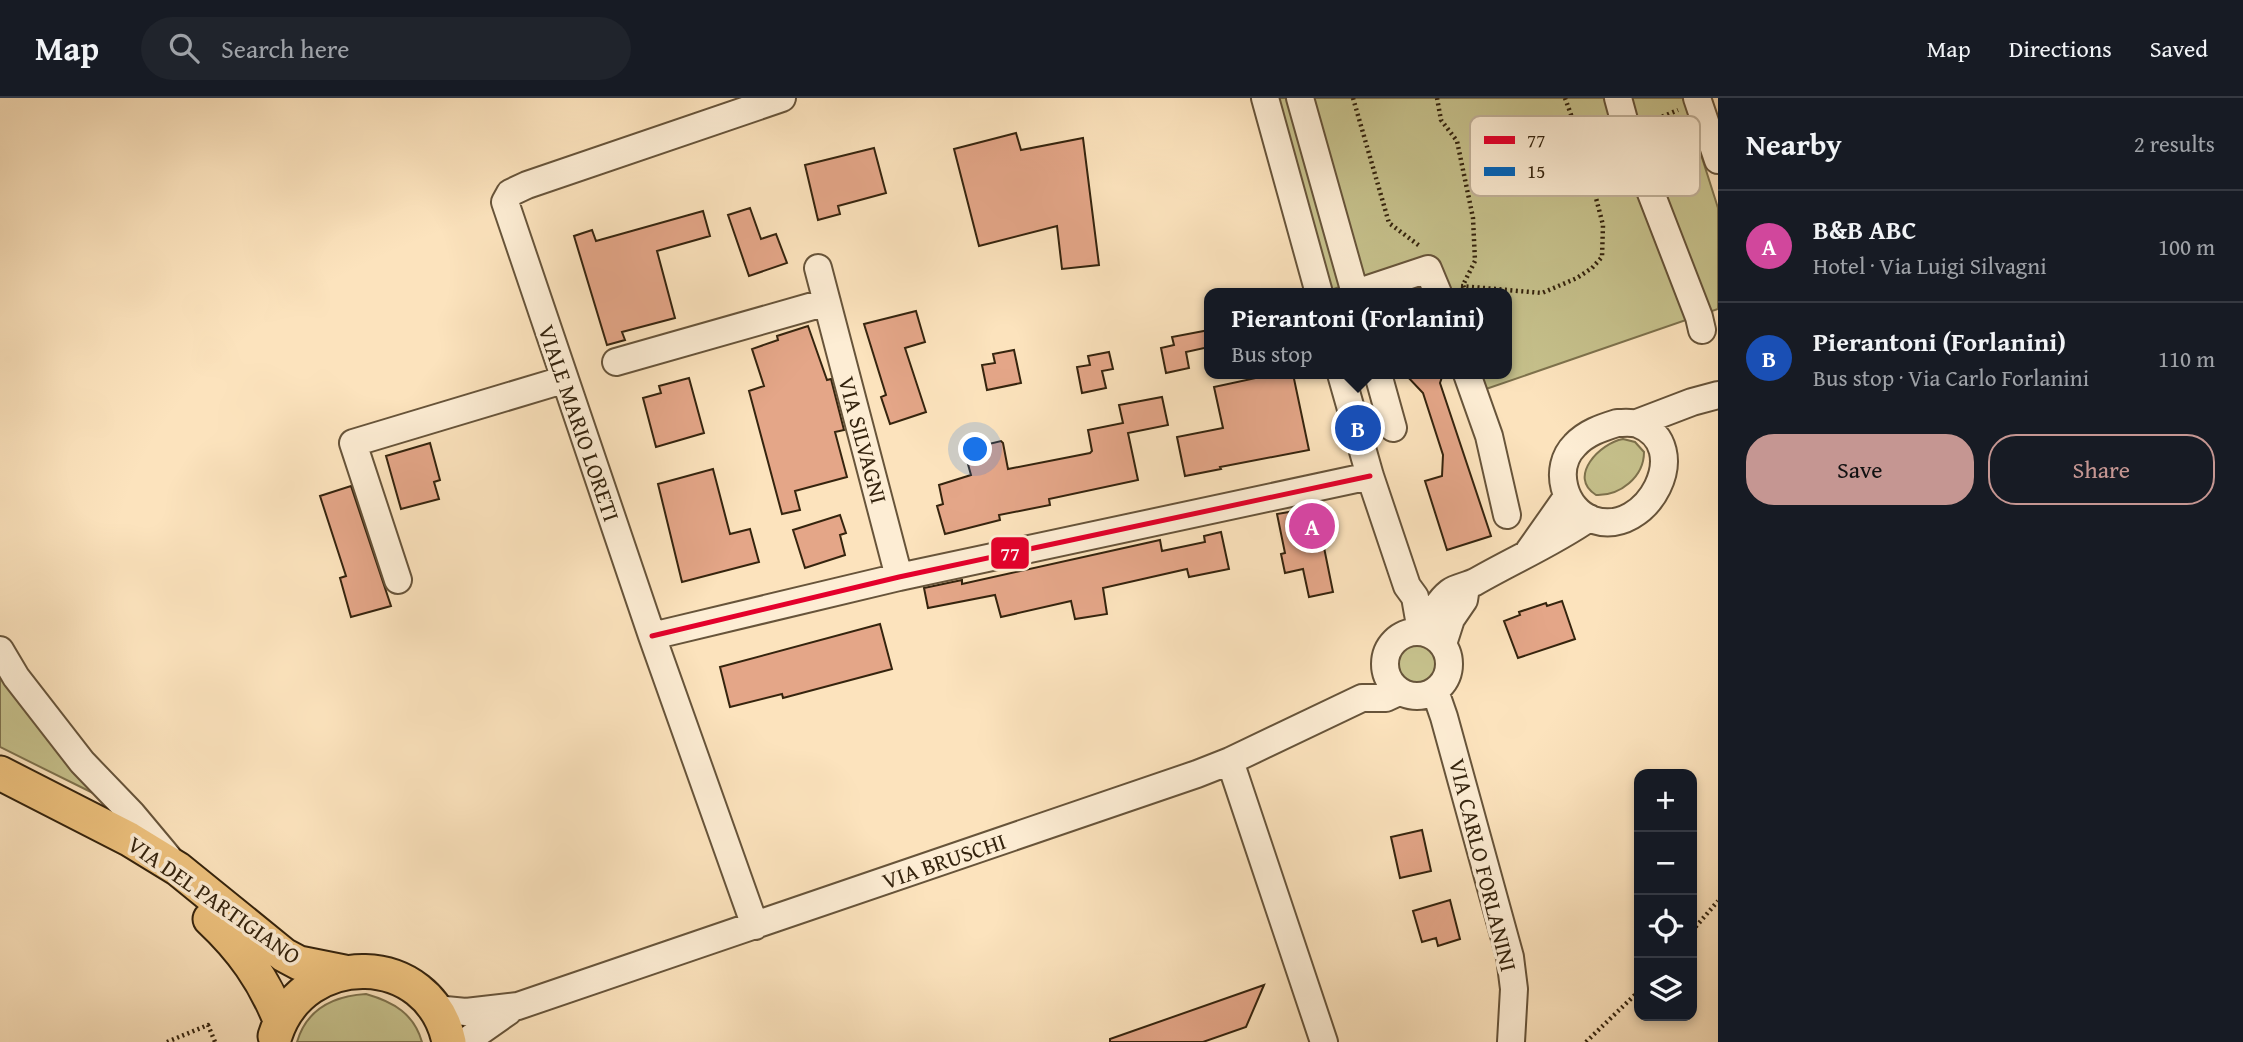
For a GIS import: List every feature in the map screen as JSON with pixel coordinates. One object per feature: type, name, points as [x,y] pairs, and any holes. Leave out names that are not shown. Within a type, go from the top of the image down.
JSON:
[{"type":"main road","name":"VIA DEL PARTIGIANO","points":[[0,773],[139,845],[178,869],[284,955],[299,963],[344,972]]},
{"type":"main road","name":"VIA DEL PARTIGIANO","points":[[87,818],[168,881],[241,950],[260,976],[277,1031]]},
{"type":"main road","points":[[277,1031],[296,998],[318,981],[344,972],[370,971],[395,977],[417,990],[435,1009],[449,1042]]},
{"type":"street","name":"VIALE MARIO LORETI","points":[[755,926],[563,380],[506,209],[507,198],[515,190],[527,185],[782,98]]},
{"type":"street","points":[[1265,98],[1318,288]]},
{"type":"street","points":[[1300,98],[1354,288]]},
{"type":"street","points":[[1618,98],[1623,116]]},
{"type":"street","points":[[1697,98],[1718,160]]},
{"type":"street","points":[[1652,196],[1702,330]]},
{"type":"street","name":"VIA SILVAGNI","points":[[818,268],[899,577]]},
{"type":"street","points":[[1388,288],[1433,281]]},
{"type":"street","points":[[616,362],[827,302]]},
{"type":"street","points":[[1342,379],[1370,476],[1407,586],[1415,597],[1429,636],[1447,652],[1449,669],[1446,678],[1435,691],[1417,696],[1399,692],[1388,679],[1389,651],[1401,621],[1403,595],[1407,586]]},
{"type":"street","points":[[1379,379],[1393,428]]},
{"type":"street","points":[[1469,379],[1489,436],[1507,515]]},
{"type":"street","points":[[398,580],[353,443],[563,380]]},
{"type":"street","points":[[1637,423],[1651,433],[1662,447],[1663,474],[1657,488],[1639,512],[1628,519],[1615,523],[1589,518],[1567,497],[1562,477],[1565,461],[1573,447],[1599,429],[1617,423],[1637,423],[1718,395]]},
{"type":"street","points":[[1662,447],[1692,402]]},
{"type":"street","points":[[652,636],[899,577],[1370,476]]},
{"type":"street","points":[[1528,552],[1567,497]]},
{"type":"street","points":[[1362,698],[1371,677],[1402,635],[1429,636],[1451,619],[1464,600],[1466,587],[1528,552],[1550,544],[1589,518]]},
{"type":"street","points":[[0,650],[16,677],[75,753],[132,814],[178,869]]},
{"type":"street","name":"VIA CARLO FORLANINI","points":[[1435,691],[1510,957],[1514,989],[1511,1042]]},
{"type":"street","name":"VIA BRUSCHI","points":[[435,1009],[466,1012],[518,1006],[1230,761],[1362,698],[1386,698],[1399,692]]},
{"type":"street","points":[[1230,761],[1266,876],[1324,1042]]},
{"type":"street","name":"VIA BRUSCHI","points":[[464,1042],[518,1006]]},
{"type":"path","points":[[1437,98],[1441,120],[1457,141],[1473,218],[1475,261],[1463,285],[1464,288]]},
{"type":"path","points":[[1355,99],[1390,223],[1427,251],[1433,281]]},
{"type":"path","points":[[1512,290],[1542,293],[1577,278],[1602,257],[1604,225],[1596,196]]},
{"type":"path","points":[[1463,285],[1493,288]]},
{"type":"path","points":[[1697,925],[1718,901]]},
{"type":"path","points":[[1586,1042],[1634,997]]},
{"type":"path","points":[[167,1042],[208,1025],[215,1042]]},
{"type":"shaded area","points":[[1277,98],[1683,98],[1689,116],[1470,116],[1470,196],[1700,196],[1700,151],[1718,208],[1718,309],[1486,389],[1481,379],[1512,379],[1512,288],[1443,288],[1428,256],[1330,288]]},
{"type":"shaded area","points":[[1623,439],[1635,442],[1644,452],[1640,469],[1622,488],[1596,495],[1588,488],[1586,470],[1605,447]]},
{"type":"shaded area","points":[[1416,642],[1431,649],[1438,664],[1431,679],[1416,686],[1401,679],[1394,664],[1401,649]]},
{"type":"shaded area","points":[[0,663],[101,797],[0,747]]},
{"type":"shaded area","points":[[366,994],[402,1010],[414,1024],[422,1042],[297,1042],[308,1020],[323,1006],[343,998]]},
{"type":"building","points":[[1016,133],[1021,150],[1083,138],[1099,265],[1062,269],[1057,226],[979,246],[954,149]]},
{"type":"building","points":[[874,148],[886,193],[838,206],[840,214],[818,220],[805,165]]},
{"type":"building","points":[[750,208],[761,239],[776,234],[787,263],[749,276],[728,215]]},
{"type":"building","points":[[703,211],[710,236],[657,251],[675,318],[622,332],[625,340],[607,345],[574,236],[592,230],[596,241]]},
{"type":"building","points":[[916,311],[925,342],[905,348],[926,412],[890,424],[881,397],[886,395],[864,324]]},
{"type":"building","points":[[808,326],[827,380],[831,379],[844,430],[835,432],[847,477],[795,491],[800,510],[782,514],[749,391],[764,386],[752,349],[778,340],[777,336]]},
{"type":"building","points":[[1204,331],[1204,348],[1186,352],[1189,368],[1166,373],[1161,348],[1174,345],[1172,337]]},
{"type":"building","points":[[1014,350],[1021,383],[987,390],[982,365],[995,363],[993,354]]},
{"type":"building","points":[[1109,352],[1113,369],[1102,371],[1106,388],[1082,393],[1077,367],[1090,365],[1088,356]]},
{"type":"building","points":[[689,378],[704,433],[656,447],[643,398],[661,393],[659,386]]},
{"type":"building","points":[[1251,379],[1294,379],[1309,450],[1185,476],[1177,437],[1223,428],[1214,387]]},
{"type":"building","points":[[1410,379],[1441,379],[1440,383],[1491,536],[1447,550],[1425,481],[1442,476],[1443,455],[1423,393]]},
{"type":"building","points":[[1162,397],[1168,425],[1128,433],[1138,480],[1049,499],[1050,505],[999,515],[1000,520],[945,534],[937,506],[943,504],[939,485],[971,475],[964,450],[1001,441],[1008,469],[1090,453],[1092,451],[1088,430],[1123,423],[1119,405]]},
{"type":"building","points":[[430,443],[440,480],[434,482],[439,499],[401,509],[386,456]]},
{"type":"building","points":[[713,469],[730,534],[750,529],[759,562],[682,582],[658,484]]},
{"type":"building","points":[[351,486],[391,606],[351,617],[340,578],[346,576],[320,496]]},
{"type":"building","points":[[1295,511],[1296,517],[1317,513],[1333,592],[1309,597],[1303,569],[1285,573],[1281,554],[1285,553],[1277,514]]},
{"type":"building","points":[[840,515],[846,533],[840,535],[845,555],[805,568],[793,530]]},
{"type":"building","points":[[1221,532],[1229,569],[1189,577],[1187,569],[1103,588],[1107,614],[1075,619],[1071,601],[1001,617],[995,595],[928,608],[924,588],[962,580],[962,584],[1160,540],[1162,551],[1205,542],[1204,536]]},
{"type":"building","points":[[1562,601],[1575,639],[1518,658],[1504,621],[1520,615],[1519,612]]},
{"type":"building","points":[[880,624],[892,669],[783,698],[782,694],[730,707],[720,667]]},
{"type":"building","points":[[1422,830],[1431,871],[1400,878],[1391,837]]},
{"type":"building","points":[[1450,900],[1460,939],[1438,946],[1436,938],[1422,942],[1413,911]]},
{"type":"building","points":[[1264,985],[1246,1027],[1203,1042],[1110,1042],[1110,1039]]},
{"type":"transit line","name":"77","points":[[652,636],[899,577],[1370,476]]},
{"type":"place","name":"Pierantoni (Forlanini)","points":[[1358,428]]},
{"type":"place","name":"B&B ABC","points":[[1312,526]]}]
